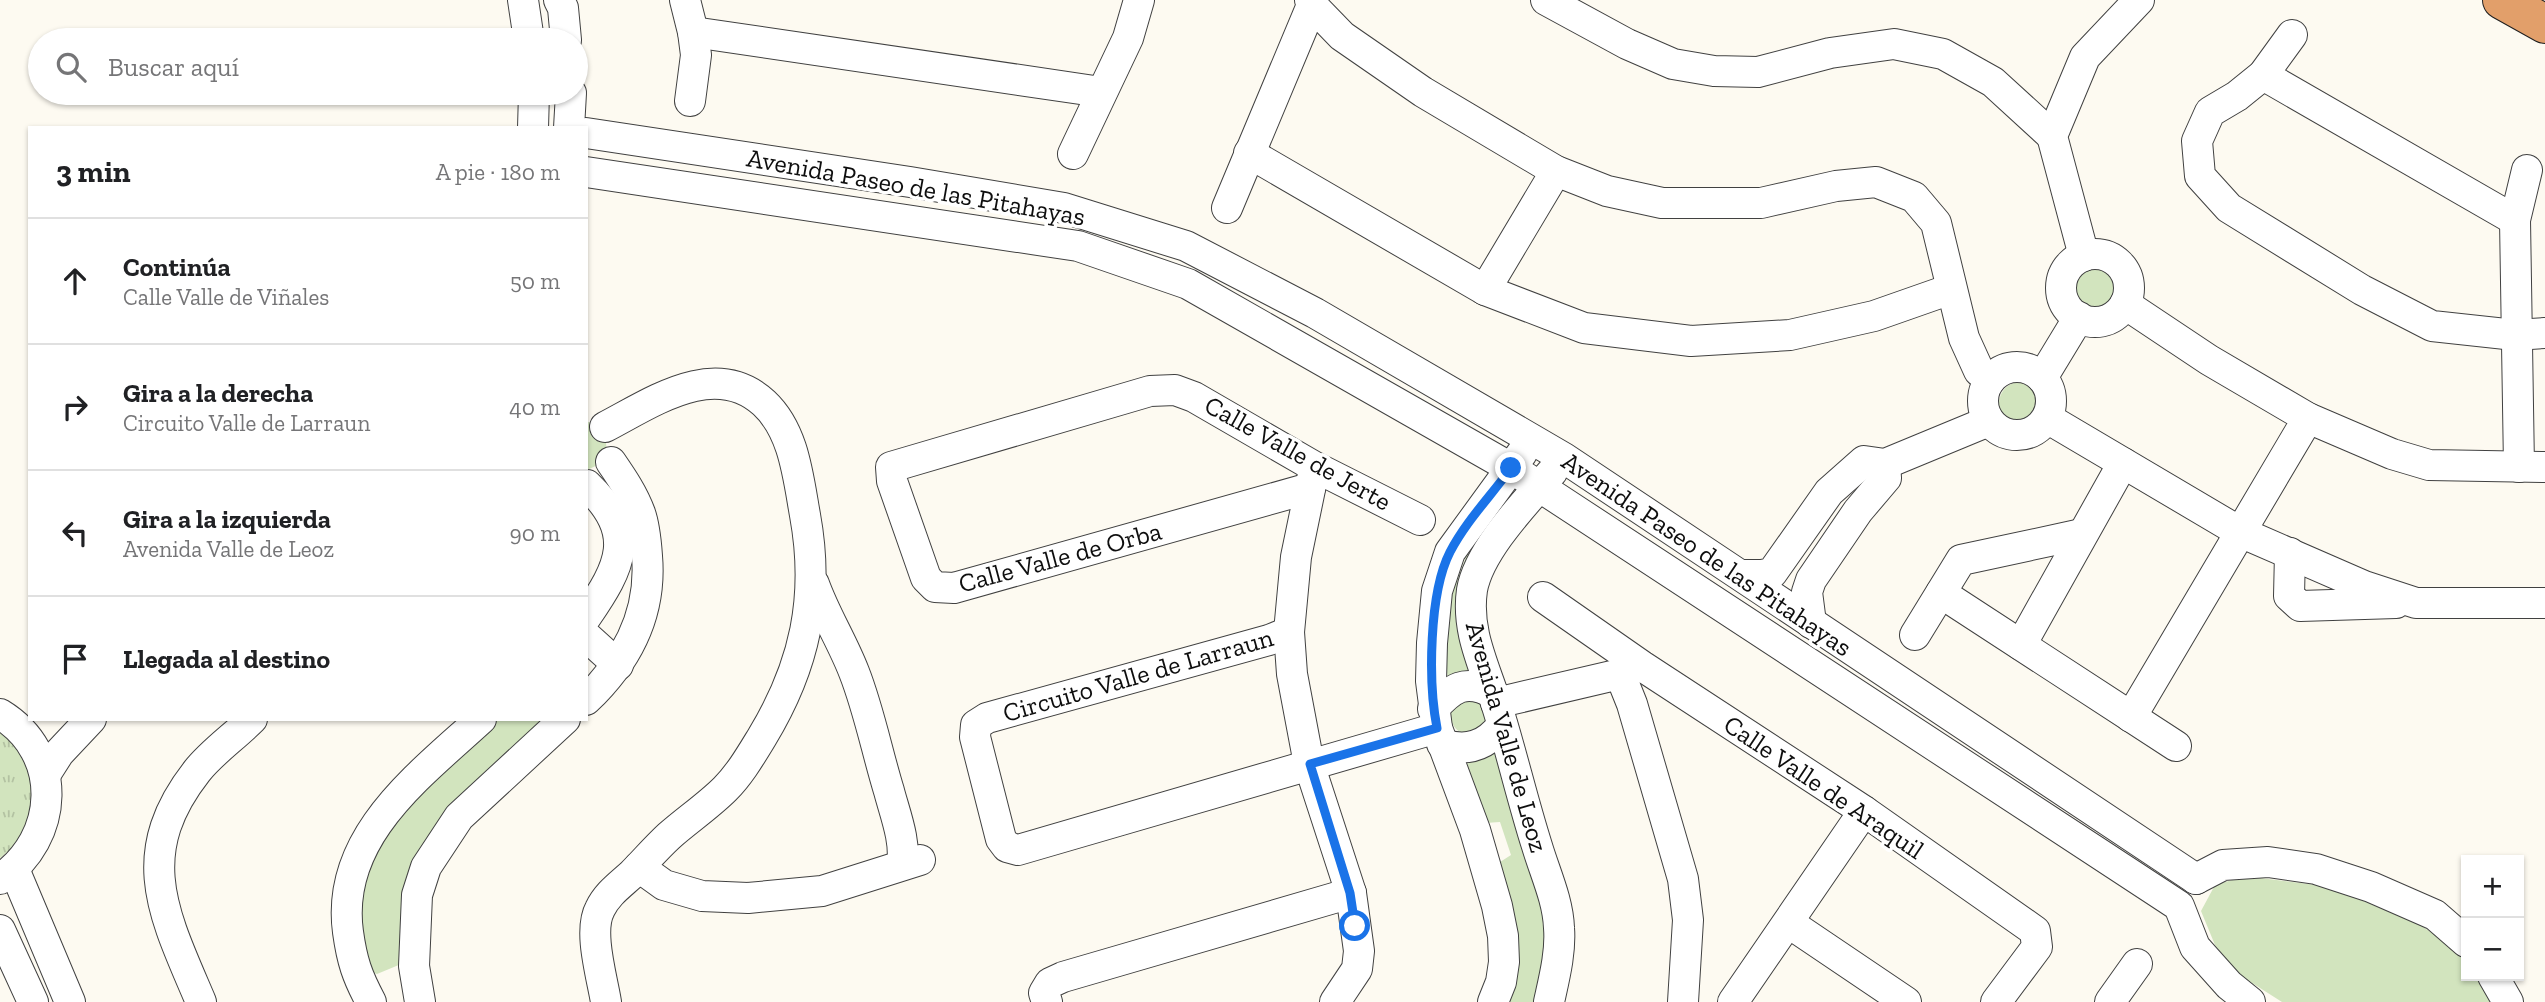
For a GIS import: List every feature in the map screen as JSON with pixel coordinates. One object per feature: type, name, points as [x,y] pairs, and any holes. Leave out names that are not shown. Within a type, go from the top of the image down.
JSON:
[{"type":"highway","points":[[2502,0],[2545,24]]},
{"type":"street","points":[[523,0],[527,28]]},
{"type":"street","points":[[559,0],[563,8],[565,28]]},
{"type":"street","points":[[685,0],[696,55],[690,101]]},
{"type":"street","points":[[1073,155],[1128,38],[1139,0]]},
{"type":"street","points":[[1546,0],[1627,44],[1673,64],[1714,71],[1758,72],[1830,53],[1894,44],[1943,54],[1993,82],[2052,136],[2084,256]]},
{"type":"street","points":[[1227,208],[1311,2],[1342,36],[1423,92],[1556,171],[1607,191],[1662,203],[1761,203],[1836,186],[1876,182],[1914,197],[1936,223],[1964,338],[1979,371],[1990,380]]},
{"type":"street","points":[[2052,136],[2085,57],[2131,2]]},
{"type":"street","points":[[693,32],[1101,92]]},
{"type":"street","points":[[2292,35],[2263,75],[2238,96],[2210,112],[2197,141],[2200,176],[2229,208],[2362,290],[2432,326],[2515,335],[2545,333]]},
{"type":"street","points":[[2263,75],[2515,220]]},
{"type":"street","points":[[535,105],[538,126]]},
{"type":"street","points":[[569,126],[570,105]]},
{"type":"street","name":"Avenida Paseo de las Pitahayas","points":[[588,133],[1064,208],[1186,246],[1315,313],[1564,458],[2196,879]]},
{"type":"street","points":[[1248,153],[1485,290],[1584,328],[1691,341],[1790,335],[1874,316],[1951,289]]},
{"type":"street","points":[[2125,304],[2209,359],[2308,418],[2392,454],[2429,465],[2532,467],[2515,335],[2515,220],[2527,170]]},
{"type":"street","points":[[1485,290],[1556,171]]},
{"type":"street","name":"Avenida Paseo de las Pitahayas","points":[[588,172],[1078,246],[1188,284],[1540,486],[2179,906]]},
{"type":"street","points":[[906,219],[909,182]]},
{"type":"street","points":[[2098,254],[2111,257],[2122,266],[2128,277],[2129,291],[2125,304],[2116,314],[2104,320],[2091,321],[2079,317],[2069,309],[2063,298],[2065,273],[2073,262],[2084,256],[2098,254]]},
{"type":"street","points":[[2042,377],[2079,317]]},
{"type":"street","points":[[2015,367],[2030,369],[2042,377],[2050,390],[2052,402],[2047,418],[2032,432],[2009,435],[1989,421],[1983,408],[1984,393],[1990,380],[2001,371],[2015,367]]},
{"type":"street","points":[[588,484],[603,474],[611,462],[611,439],[596,420],[688,386],[713,383],[751,392],[773,411],[790,440],[808,530],[811,576],[809,614],[803,646],[780,707],[748,760],[726,788],[666,838],[610,894],[598,910],[595,928],[606,1002]]},
{"type":"street","name":"Calle Valle de Orba","points":[[1175,390],[1150,391],[891,467],[892,481],[926,578],[935,587],[954,588],[1312,477]]},
{"type":"street","name":"Calle Valle de Jerte","points":[[1175,390],[1194,397],[1312,477],[1420,520]]},
{"type":"street","points":[[2047,418],[2240,532],[2364,586],[2416,603]]},
{"type":"street","points":[[2131,717],[2308,418]]},
{"type":"street","points":[[1742,575],[1772,573],[1829,492],[1864,461],[1885,464],[1989,421]]},
{"type":"street","name":"Avenida Valle de Leoz","points":[[1493,1002],[1501,982],[1503,936],[1475,830],[1437,727],[1431,681],[1437,591],[1444,565],[1458,539],[1532,439]]},
{"type":"street","name":"Avenida Valle de Leoz","points":[[1549,1002],[1555,978],[1559,929],[1551,888],[1497,707],[1481,664],[1471,612],[1472,589],[1483,558],[1564,458]]},
{"type":"street","points":[[588,698],[618,665],[636,635],[647,594],[646,537],[640,514],[628,487],[611,462]]},
{"type":"street","points":[[2021,645],[2123,463]]},
{"type":"street","points":[[1811,624],[1807,592],[1811,580],[1858,511],[1886,478],[1885,464]]},
{"type":"street","points":[[1312,477],[1296,557],[1289,632],[1292,674],[1310,764],[1350,893],[1359,951],[1357,969],[1335,1002]]},
{"type":"street","points":[[588,486],[603,499],[615,521],[620,545],[617,566],[588,614]]},
{"type":"street","points":[[1829,492],[1858,511]]},
{"type":"street","points":[[1915,635],[1961,560],[2082,534]]},
{"type":"street","points":[[1458,539],[1483,558]]},
{"type":"street","points":[[2290,554],[2289,596],[2300,606],[2545,603]]},
{"type":"street","points":[[639,867],[664,885],[702,896],[748,898],[822,891],[913,862],[904,854],[897,820],[855,675],[838,633],[824,614],[811,576]]},
{"type":"street","points":[[1941,593],[2176,746]]},
{"type":"street","name":"Calle Valle de Araquil","points":[[1543,597],[1631,670],[1864,811],[2035,931],[2037,947],[1996,1002]]},
{"type":"street","name":"Circuito Valle de Larraun","points":[[1289,632],[1269,640],[987,718],[976,725],[975,737],[1001,839],[1007,846],[1018,850],[1437,727],[1455,688],[1468,685],[1481,687],[1497,707],[1494,736],[1482,744],[1455,748],[1437,727]]},
{"type":"street","points":[[588,638],[618,665]]},
{"type":"street","points":[[1631,670],[1632,704],[1683,879],[1688,920],[1683,1002]]},
{"type":"street","name":"Circuito Valle de Larraun","points":[[1497,707],[1631,670]]},
{"type":"street","points":[[15,718],[38,755],[45,775],[47,801],[42,826],[31,850],[7,874],[70,1002]]},
{"type":"street","points":[[45,775],[59,753],[90,721]]},
{"type":"street","points":[[201,1002],[163,906],[158,883],[160,845],[172,807],[198,769],[250,721]]},
{"type":"street","points":[[479,721],[402,793],[365,841],[351,878],[346,912],[353,965],[368,996],[417,990],[417,895],[426,867],[459,817],[563,721]]},
{"type":"street","points":[[1733,1002],[1864,811]]},
{"type":"street","points":[[2250,1002],[2229,985],[2195,947],[2179,906],[2196,879],[2223,865],[2268,862],[2316,869],[2371,887],[2435,915],[2461,938]]},
{"type":"street","points":[[1047,1002],[1044,993],[1050,983],[1063,977],[1350,893]]},
{"type":"street","points":[[1789,923],[1906,1002]]},
{"type":"street","points":[[0,930],[33,1002]]},
{"type":"street","points":[[2110,1002],[2137,964]]},
{"type":"street","points":[[2496,981],[2508,1002]]},
{"type":"green space","points":[[2097,263],[2114,270],[2121,287],[2114,304],[2097,311],[2080,304],[2073,287],[2080,270]]},
{"type":"green space","points":[[2020,382],[2035,388],[2041,403],[2035,418],[2020,424],[2005,418],[1999,403],[2005,388]]},
{"type":"green space","points":[[588,422],[595,425],[605,438],[605,453],[595,466],[588,469]]},
{"type":"green space","points":[[1467,554],[1475,556],[1478,671],[1448,680],[1445,657],[1450,599]]},
{"type":"green space","points":[[1478,697],[1488,712],[1485,725],[1475,731],[1463,733],[1455,728],[1451,719],[1452,706]]},
{"type":"green space","points":[[489,721],[546,721],[455,806],[406,962],[377,974],[371,972],[360,944],[361,883],[382,834]]},
{"type":"green space","points":[[0,729],[22,754],[27,767],[31,796],[30,810],[20,837],[0,858]]},
{"type":"green space","points":[[1498,746],[1548,923],[1540,1002],[1507,1002],[1497,864],[1511,855],[1500,822],[1485,823],[1464,753]]},
{"type":"green space","points":[[2245,876],[2317,885],[2352,896],[2422,926],[2451,946],[2461,956],[2461,981],[2485,981],[2497,1002],[2282,1002],[2238,974],[2215,945],[2201,911],[2215,885]]},
{"type":"route","points":[[1355,926],[1350,893],[1310,764],[1437,728],[1431,681],[1432,642],[1437,591],[1444,565],[1458,539],[1511,468]]}]
